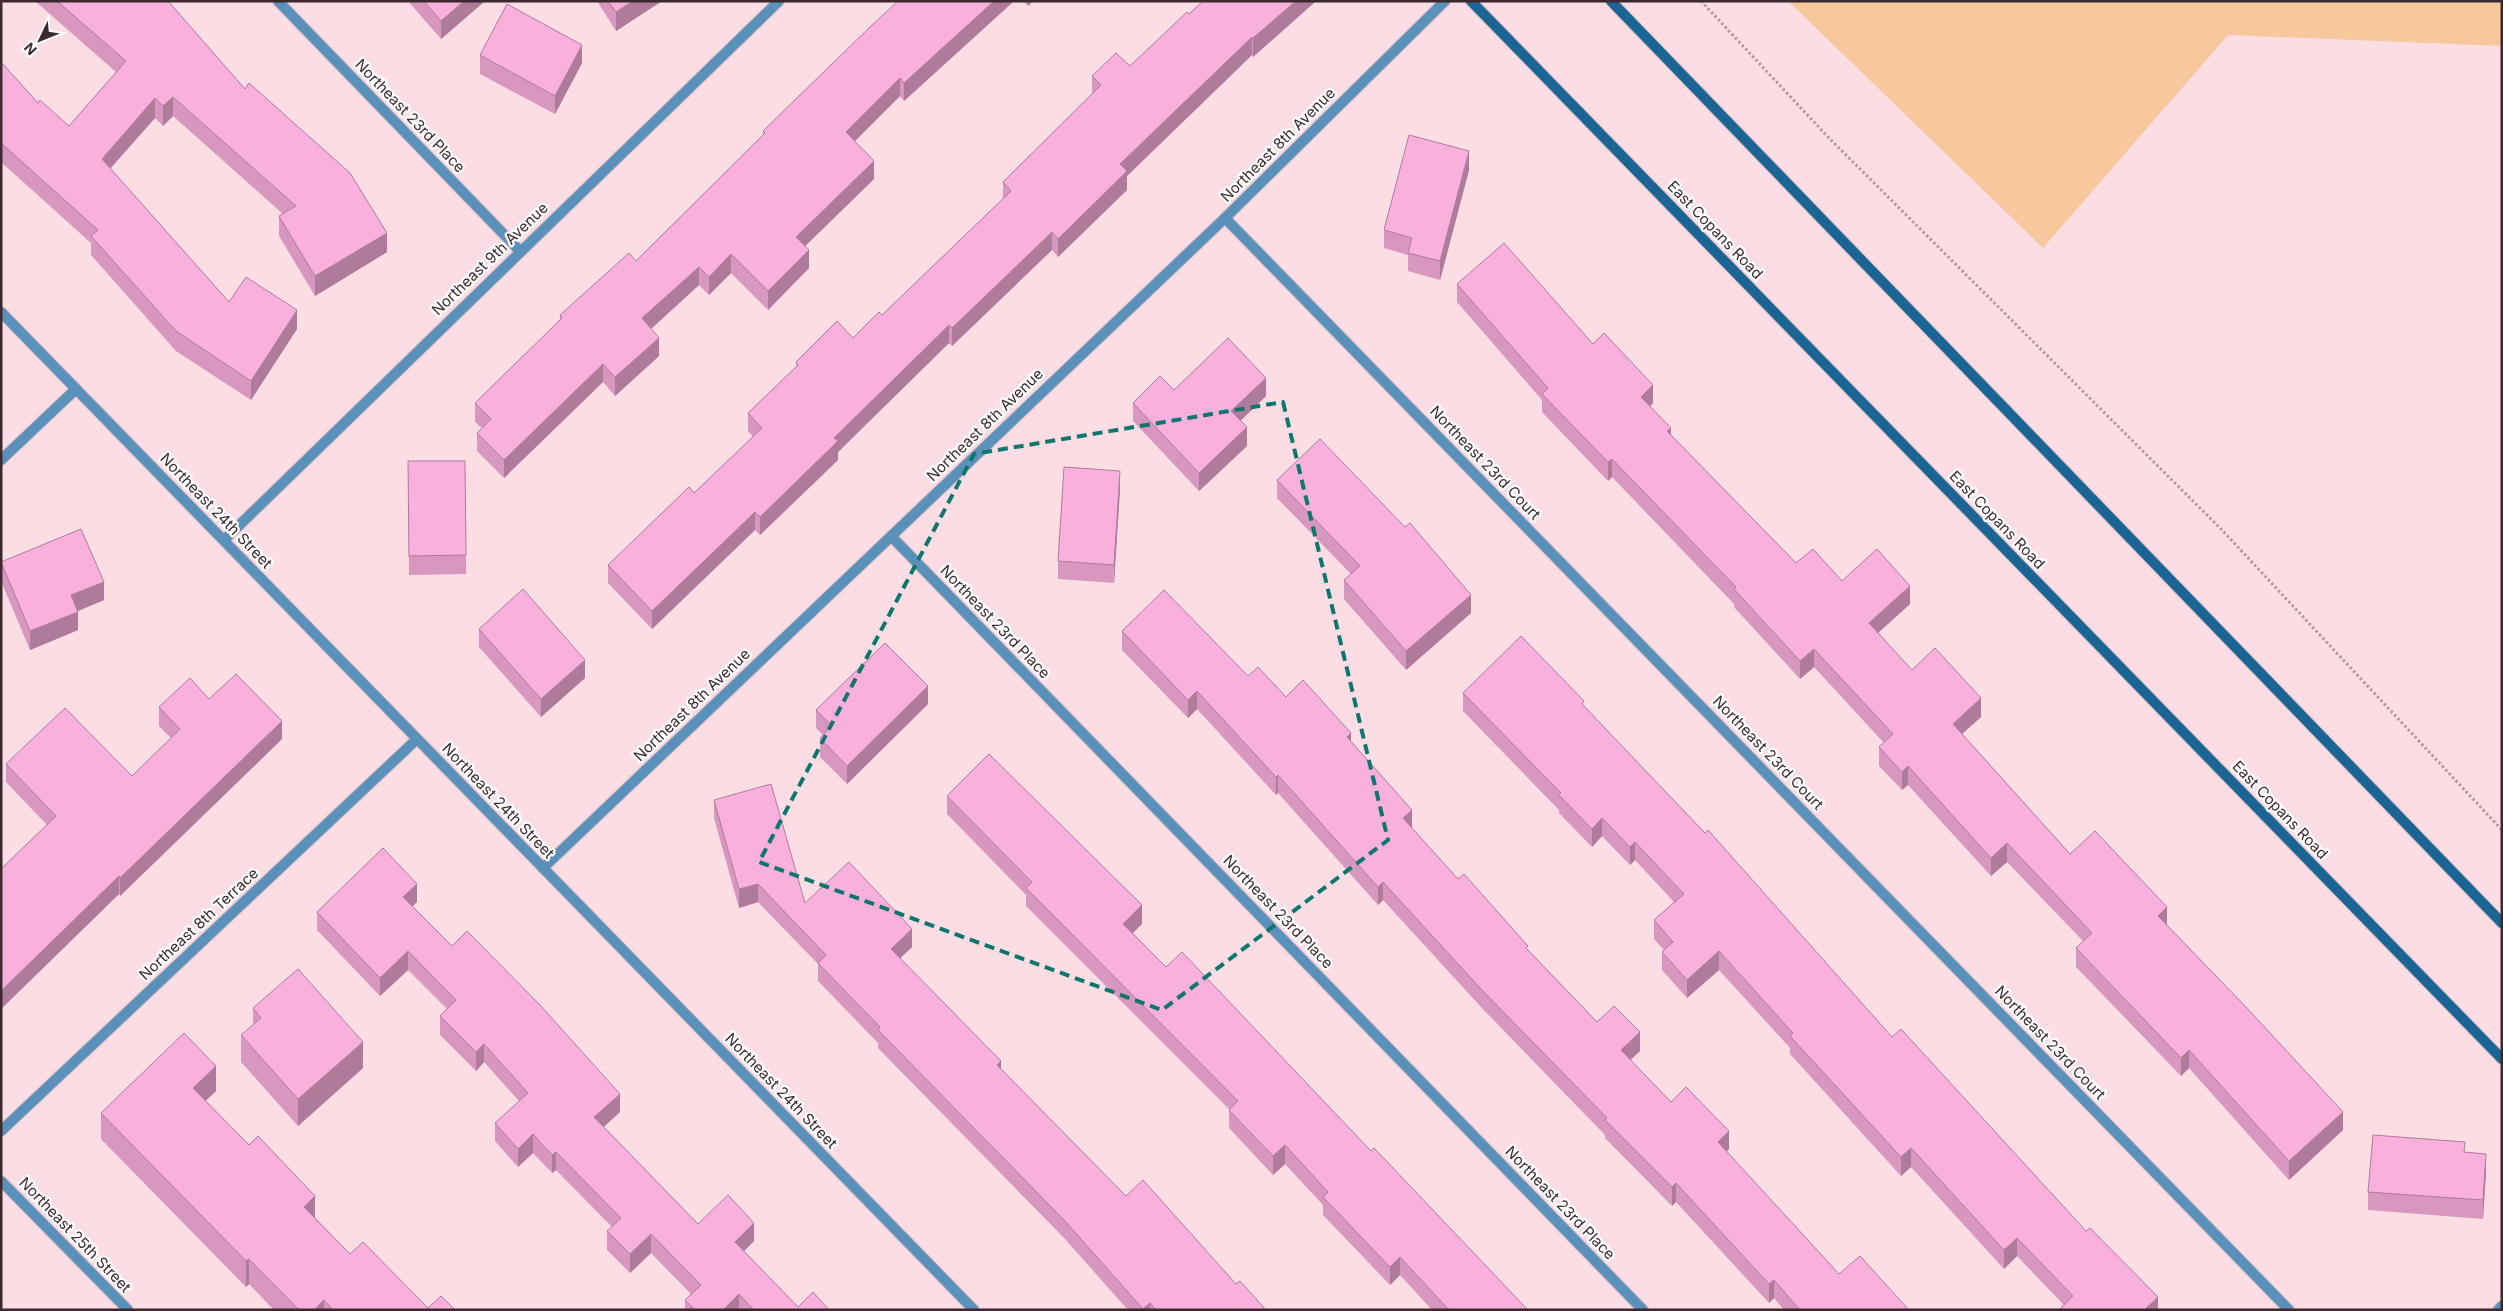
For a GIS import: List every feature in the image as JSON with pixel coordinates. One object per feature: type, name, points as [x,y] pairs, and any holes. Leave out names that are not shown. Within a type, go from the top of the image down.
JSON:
[{"type":"main road","name":"East Copans Road","points":[[1471,1],[2502,1059]]},
{"type":"main road","points":[[1610,1],[2502,923]]},
{"type":"street","name":"Northeast 23rd Place","points":[[278,1],[520,251]]},
{"type":"street","name":"Northeast 9th Avenue","points":[[224,540],[779,1]]},
{"type":"street","name":"Northeast 8th Avenue","points":[[543,868],[1225,218],[1445,1]]},
{"type":"street","name":"Northeast 23rd Court","points":[[1225,218],[2289,1310]]},
{"type":"street","name":"Northeast 24th Street","points":[[1,312],[974,1310]]},
{"type":"street","points":[[1,460],[76,389]]},
{"type":"street","name":"Northeast 23rd Place","points":[[890,536],[1643,1310]]},
{"type":"street","name":"Northeast 8th Terrace","points":[[1,1131],[417,739]]},
{"type":"street","name":"Northeast 25th Street","points":[[1,1181],[128,1310]]},
{"type":"street","points":[[2498,1310],[2502,1306]]},
{"type":"path","points":[[1701,1],[1828,137],[2221,529],[2502,830]]},
{"type":"highlighted area","points":[[1283,402],[1388,840],[1162,1010],[759,862],[974,454]]},
{"type":"shaded area","points":[[1788,1],[2502,1],[2502,46],[2228,35],[2043,248]]},
{"type":"building","points":[[57,1],[168,1],[245,89],[249,83],[350,173],[387,233],[315,276],[279,216],[296,206],[173,97],[163,106],[155,98],[102,159],[229,302],[246,277],[297,310],[251,381],[176,331],[91,236],[98,230],[1,143],[1,62],[38,103],[40,100],[69,126],[126,61]]},
{"type":"building","points":[[424,1],[464,1],[441,21]]},
{"type":"building","points":[[608,1],[633,1],[616,12]]},
{"type":"building","points":[[898,1],[994,1],[904,83],[900,78],[846,132],[874,161],[796,237],[809,250],[768,291],[731,254],[709,277],[699,267],[642,318],[659,338],[615,377],[603,364],[504,460],[477,433],[491,419],[475,403],[562,318],[560,315],[629,253],[636,261],[765,133],[763,131]]},
{"type":"building","points":[[1203,1],[1296,1],[1252,37],[1120,164],[1127,171],[1058,239],[1052,232],[952,328],[949,325],[834,438],[838,441],[760,517],[755,512],[652,611],[608,565],[689,487],[694,493],[762,428],[748,413],[798,365],[796,362],[837,321],[853,338],[879,312],[882,315],[1011,191],[1003,182],[1101,85],[1092,76],[1116,53],[1130,66],[1187,12],[1189,14]]},
{"type":"building","points":[[507,4],[582,45],[555,96],[480,55]]},
{"type":"building","points":[[1409,135],[1469,151],[1440,261],[1408,253],[1412,238],[1384,230]]},
{"type":"building","points":[[1504,243],[1593,344],[1604,333],[1653,385],[1641,397],[1671,428],[1667,431],[1796,563],[1813,549],[1842,581],[1877,549],[1910,586],[1869,623],[1912,670],[1935,648],[1981,698],[1953,724],[2070,854],[2095,831],[2167,907],[2158,916],[2246,1007],[2343,1112],[2289,1161],[2189,1050],[2181,1058],[2076,948],[2092,933],[2007,843],[1991,858],[1908,766],[1902,772],[1879,747],[1893,734],[1814,649],[1800,661],[1734,589],[1736,587],[1612,459],[1608,462],[1542,394],[1548,388],[1457,284]]},
{"type":"building","points":[[1228,338],[1266,378],[1231,411],[1247,427],[1199,473],[1133,403],[1160,376],[1174,390]]},
{"type":"building","points":[[1320,439],[1405,527],[1410,523],[1471,595],[1406,651],[1344,580],[1360,566],[1277,480]]},
{"type":"building","points":[[408,461],[465,461],[466,555],[409,556]]},
{"type":"building","points":[[1064,467],[1120,471],[1114,565],[1058,561]]},
{"type":"building","points":[[81,529],[104,582],[71,595],[78,612],[30,631],[1,562]]},
{"type":"building","points":[[523,589],[585,660],[541,699],[479,629]]},
{"type":"building","points":[[1164,590],[1248,676],[1258,667],[1286,697],[1303,680],[1351,733],[1347,737],[1412,810],[1403,818],[1458,879],[1464,874],[1528,946],[1526,948],[1597,1022],[1614,1006],[1640,1032],[1621,1050],[1671,1102],[1686,1087],[1729,1131],[1718,1142],[1839,1274],[1860,1256],[1909,1310],[1800,1310],[1774,1280],[1769,1284],[1676,1183],[1672,1187],[1605,1120],[1607,1118],[1481,989],[1383,882],[1378,887],[1278,775],[1276,777],[1197,691],[1188,700],[1122,631]]},
{"type":"building","points":[[1521,636],[1584,701],[1582,704],[1705,833],[1708,830],[1892,1037],[1901,1029],[2086,1231],[2090,1228],[2158,1297],[2144,1310],[2059,1310],[2073,1296],[2017,1238],[2004,1250],[1911,1148],[1901,1157],[1790,1036],[1793,1033],[1719,951],[1687,980],[1662,952],[1673,942],[1654,920],[1684,894],[1635,842],[1630,847],[1602,818],[1592,829],[1559,795],[1561,793],[1463,693]]},
{"type":"building","points":[[885,643],[928,686],[847,766],[820,738],[832,726],[816,710]]},
{"type":"building","points":[[236,674],[282,721],[1,991],[1,869],[56,816],[6,764],[65,708],[132,776],[180,729],[159,707],[190,678],[209,699]]},
{"type":"building","points":[[989,754],[1142,905],[1123,924],[1166,967],[1182,952],[1371,1151],[1374,1148],[1528,1310],[1449,1310],[1400,1257],[1390,1267],[1323,1197],[1328,1192],[1285,1145],[1273,1156],[1229,1110],[1238,1101],[1026,888],[1032,882],[947,796]]},
{"type":"building","points":[[771,784],[805,903],[849,862],[912,929],[891,949],[1001,1061],[997,1065],[1126,1196],[1143,1180],[1236,1284],[1240,1281],[1266,1310],[1156,1310],[1150,1303],[1143,1309],[1065,1221],[878,1030],[880,1027],[818,963],[826,955],[758,884],[739,889],[714,800]]},
{"type":"building","points":[[383,848],[417,884],[403,897],[452,946],[467,931],[540,1005],[620,1094],[594,1117],[698,1224],[728,1195],[754,1223],[735,1242],[798,1307],[813,1292],[829,1310],[754,1310],[739,1294],[723,1310],[695,1310],[685,1300],[701,1285],[651,1234],[630,1254],[607,1231],[621,1218],[556,1152],[552,1155],[533,1134],[518,1149],[495,1123],[528,1093],[484,1044],[476,1052],[440,1016],[456,1000],[408,951],[380,978],[317,912]]},
{"type":"building","points":[[298,969],[363,1042],[298,1099],[241,1035],[261,1018],[253,1008]]},
{"type":"building","points":[[184,1033],[216,1066],[193,1088],[249,1145],[258,1136],[315,1196],[304,1207],[350,1254],[363,1242],[428,1308],[441,1296],[455,1310],[333,1310],[324,1300],[314,1310],[299,1310],[249,1259],[246,1261],[101,1113]]},
{"type":"building","points":[[2373,1135],[2465,1142],[2464,1152],[2486,1154],[2483,1200],[2368,1192]]}]
